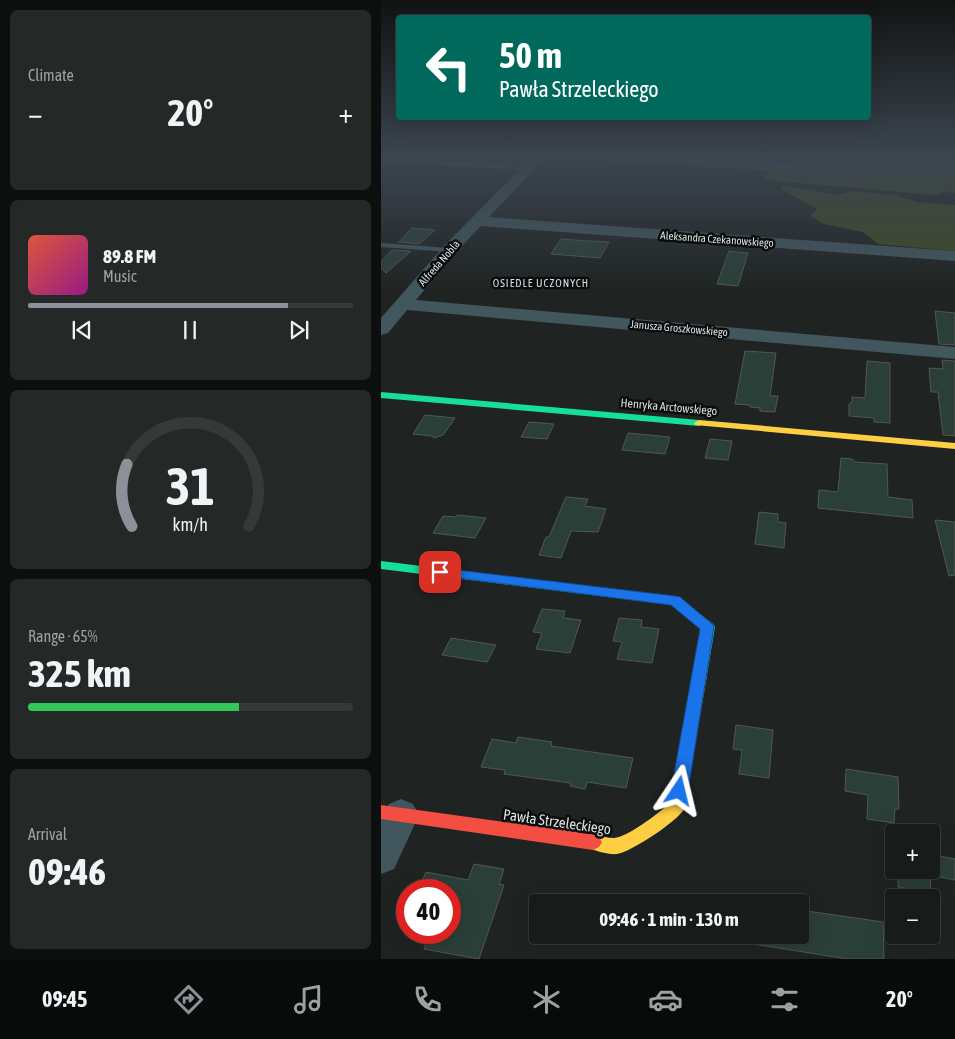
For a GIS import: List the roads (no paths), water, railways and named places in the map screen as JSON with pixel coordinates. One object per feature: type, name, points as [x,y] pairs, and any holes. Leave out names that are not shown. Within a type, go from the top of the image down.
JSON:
[{"type":"street","name":"Alfreda Nobla","points":[[381,328],[404,304],[449,250],[498,201]]},
{"type":"street","name":"Aleksandra Czekanowskiego","points":[[479,221],[955,256]]},
{"type":"street","name":"Janusza Groszkowskiego","points":[[404,304],[955,353]]},
{"type":"street","name":"Henryka Arctowskiego","points":[[381,394],[955,446]]},
{"type":"street","name":"Pawła Strzeleckiego","points":[[381,565],[675,601],[707,627],[676,809],[652,828],[617,846],[391,813]]},
{"type":"street","points":[[381,857],[391,813]]},
{"type":"lane","points":[[381,245],[449,250]]},
{"type":"district","name":"OSIEDLE UCZONYCH","points":[[541,283]]}]
